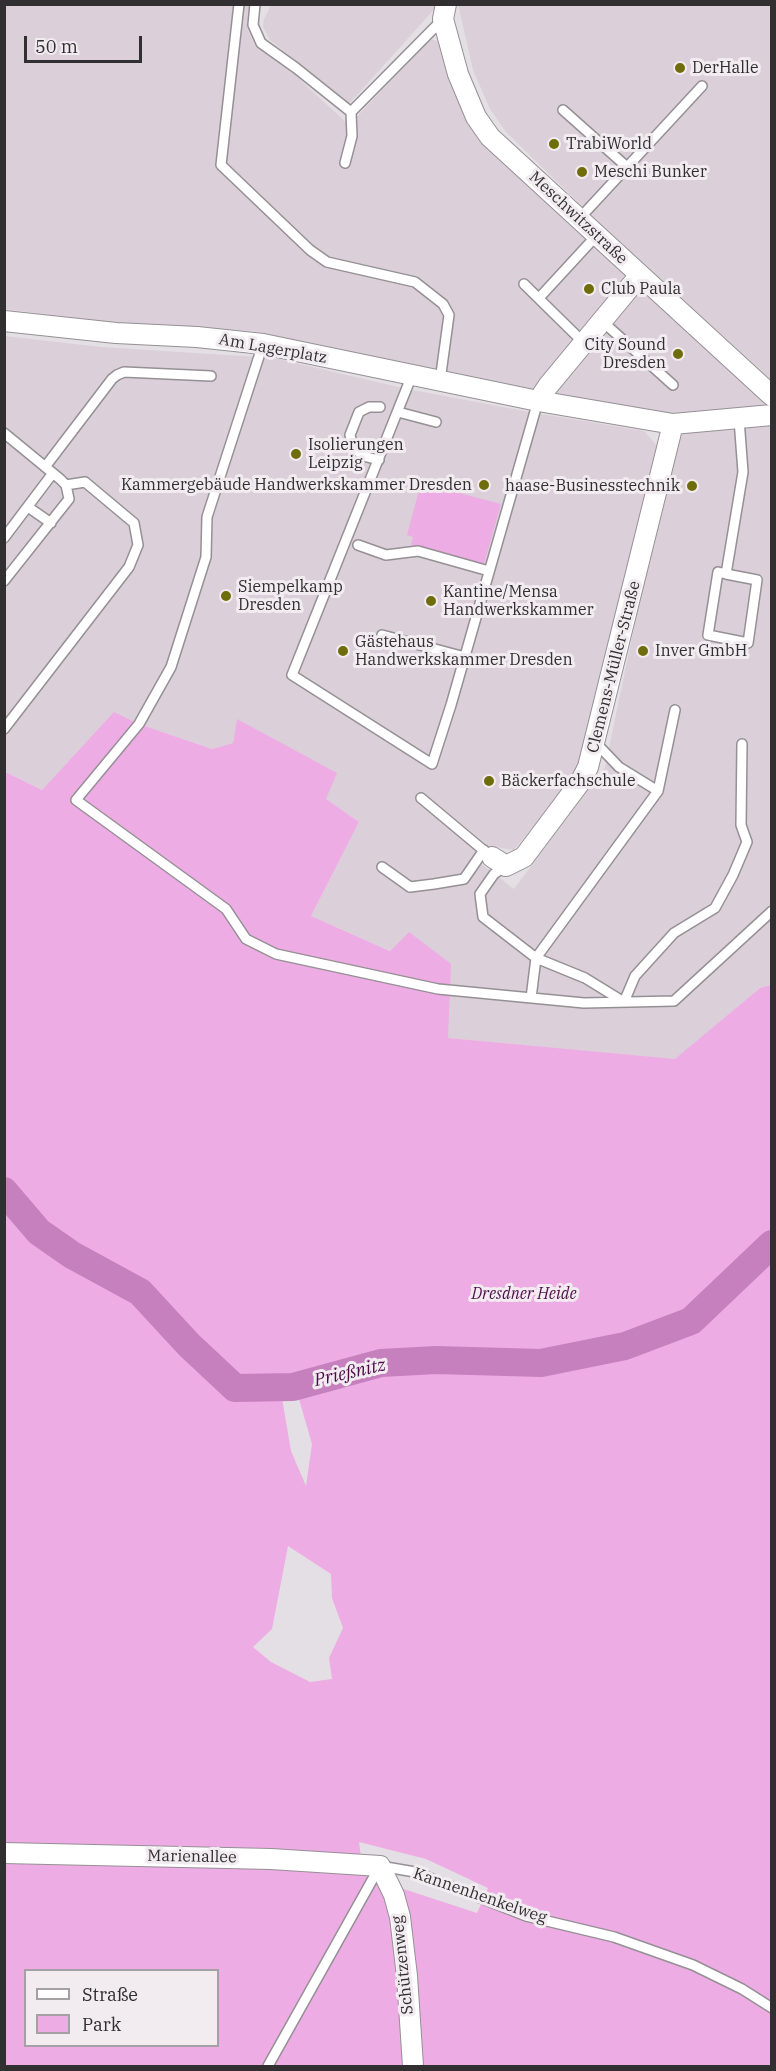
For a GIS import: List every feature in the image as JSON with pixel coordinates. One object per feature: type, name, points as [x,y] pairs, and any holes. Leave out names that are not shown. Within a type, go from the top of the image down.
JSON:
[{"type":"street","name":"Meschwitzstraße","points":[[444,12],[458,74],[476,117],[490,137],[771,396]]},
{"type":"street","points":[[538,401],[640,275]]},
{"type":"street","name":"Am Lagerplatz","points":[[4,321],[116,333],[197,337],[263,344],[538,401],[673,424],[771,415]]},
{"type":"street","name":"Clemens-Müller-Straße","points":[[494,858],[524,857],[581,781],[588,767],[673,424]]},
{"type":"street","name":"Marienallee","points":[[4,1853],[271,1859],[380,1866]]},
{"type":"street","name":"Schützenweg","points":[[380,1866],[394,1895],[401,1926],[413,2067]]},
{"type":"lane","points":[[239,4],[220,165],[310,250],[327,262],[416,282],[443,304],[449,315],[440,381]]},
{"type":"lane","points":[[255,4],[253,25],[261,43],[351,112]]},
{"type":"lane","points":[[345,163],[352,136],[351,112],[444,12]]},
{"type":"lane","points":[[579,219],[702,86]]},
{"type":"lane","points":[[563,110],[627,167]]},
{"type":"lane","points":[[539,298],[597,235]]},
{"type":"lane","points":[[524,284],[584,343]]},
{"type":"lane","points":[[602,321],[673,385]]},
{"type":"lane","points":[[263,344],[207,517],[206,557],[171,667],[139,724],[76,800],[226,909],[246,939],[276,954],[438,989],[584,1003],[674,1001],[771,911]]},
{"type":"lane","points":[[45,467],[117,375],[124,372],[210,376]]},
{"type":"lane","points":[[412,375],[292,675],[432,764],[538,401]]},
{"type":"lane","points":[[379,460],[363,456],[353,447],[350,435],[359,412],[369,407],[380,407]]},
{"type":"lane","points":[[398,412],[436,422]]},
{"type":"lane","points":[[726,574],[743,472],[739,419]]},
{"type":"lane","points":[[4,433],[66,485],[69,499],[4,581]]},
{"type":"lane","points":[[4,538],[53,473]]},
{"type":"lane","points":[[4,729],[129,567],[138,545],[134,523],[126,516],[85,482],[66,485]]},
{"type":"lane","points":[[28,507],[51,524]]},
{"type":"lane","points":[[358,545],[386,555],[418,550],[489,571]]},
{"type":"lane","points":[[718,572],[726,574],[757,580],[748,644],[708,635],[718,572]]},
{"type":"lane","points":[[382,635],[465,657]]},
{"type":"lane","points":[[531,998],[536,958],[658,791],[675,710]]},
{"type":"lane","points":[[595,742],[619,767],[658,791]]},
{"type":"lane","points":[[624,1002],[635,976],[674,933],[715,908],[733,875],[747,842],[741,825],[742,744]]},
{"type":"lane","points":[[421,798],[494,858]]},
{"type":"lane","points":[[494,858],[494,874],[480,894],[483,917],[536,958],[585,978],[624,1002]]},
{"type":"lane","points":[[382,867],[410,887],[464,879],[494,858]]},
{"type":"lane","points":[[268,2067],[380,1866]]},
{"type":"lane","name":"Kannenhenkelweg","points":[[380,1866],[415,1872],[526,1916],[614,1937],[693,1965],[742,1989],[771,2008]]},
{"type":"shaded area","points":[[458,4],[771,5],[771,391],[506,132],[490,109],[473,70]]},
{"type":"shaded area","points":[[5,5],[250,5],[247,28],[254,44],[297,77],[349,125],[430,39],[444,43],[473,119],[771,406],[673,419],[516,391],[456,373],[252,331],[98,321],[5,309]]},
{"type":"shaded area","points":[[271,5],[438,5],[348,105],[270,40],[263,27]]},
{"type":"shaded area","points":[[4,336],[101,347],[274,358],[407,389],[644,431],[659,448],[583,765],[514,850],[489,846],[421,791],[417,798],[485,855],[480,863],[514,889],[605,767],[678,430],[771,420],[771,985],[760,988],[675,1060],[448,1038],[391,951],[311,916],[359,822],[326,799],[336,773],[237,720],[233,743],[212,749],[114,713],[42,790],[5,771]]},
{"type":"green space","points":[[421,483],[501,504],[484,564],[411,545],[413,537],[407,535]]},
{"type":"green space","name":"Dresdner Heide","points":[[114,712],[139,724],[212,749],[233,743],[237,719],[337,773],[326,799],[359,822],[311,916],[390,951],[409,932],[451,964],[448,1038],[675,1059],[760,988],[771,985],[771,2066],[5,2066],[4,771],[42,790]],"holes":[[[282,1398],[299,1399],[312,1444],[306,1486],[291,1451]],[[288,1546],[331,1574],[332,1598],[343,1628],[329,1658],[332,1679],[310,1682],[271,1662],[253,1647],[272,1629]],[[359,1842],[426,1859],[488,1888],[477,1913],[367,1877],[362,1864]]]},
{"type":"waterway","name":"Prießnitz","points":[[4,1191],[39,1232],[72,1255],[140,1292],[189,1345],[235,1388],[293,1387],[381,1363],[436,1360],[541,1363],[625,1346],[691,1321],[772,1244]]},
{"type":"place","name":"DerHalle","points":[[680,68]]},
{"type":"place","name":"TrabiWorld","points":[[554,144]]},
{"type":"place","name":"Meschi Bunker","points":[[582,172]]},
{"type":"place","name":"Club Paula","points":[[589,289]]},
{"type":"place","name":"City Sound Dresden","points":[[678,354]]},
{"type":"place","name":"Isolierungen Leipzig","points":[[296,454]]},
{"type":"place","name":"Kammergebäude Handwerkskammer Dresden","points":[[484,485]]},
{"type":"place","name":"haase-Businesstechnik","points":[[692,486]]},
{"type":"place","name":"Siempelkamp Dresden","points":[[226,596]]},
{"type":"place","name":"Kantine/Mensa Handwerkskammer","points":[[431,601]]},
{"type":"place","name":"Gästehaus Handwerkskammer Dresden","points":[[343,651]]},
{"type":"place","name":"Inver GmbH","points":[[643,651]]},
{"type":"place","name":"Bäckerfachschule","points":[[489,781]]}]
